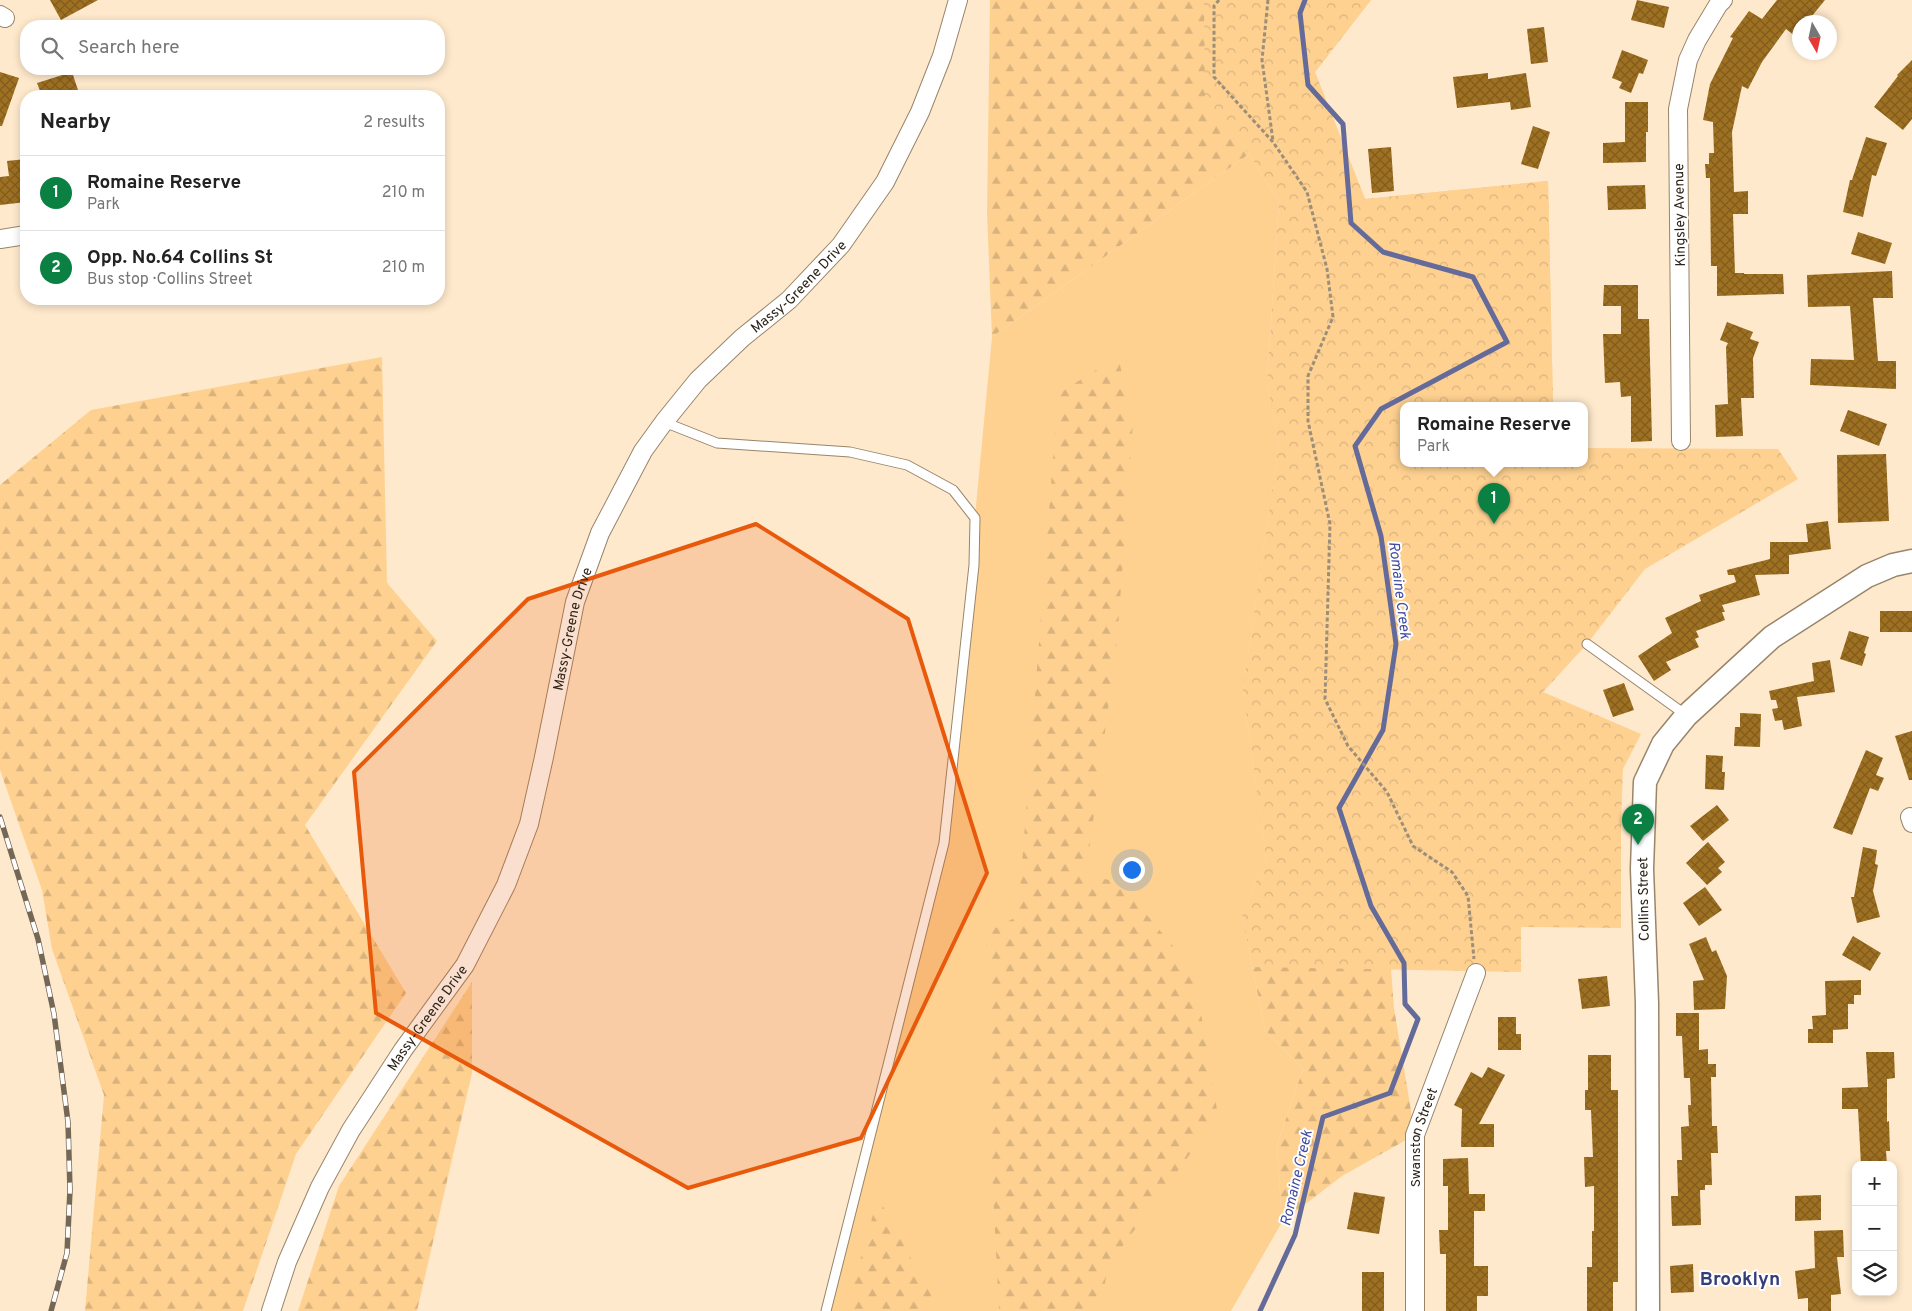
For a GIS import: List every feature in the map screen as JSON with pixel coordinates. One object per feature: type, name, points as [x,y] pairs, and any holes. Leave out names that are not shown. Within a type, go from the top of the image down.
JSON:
[{"type":"street","name":"Massy-Greene Drive","points":[[271,1311],[287,1262],[320,1188],[351,1130],[408,1042],[465,965],[506,885],[529,824],[575,602],[600,533],[643,451],[698,380],[742,338],[789,300],[841,245],[885,182],[920,112],[942,56],[958,0]]},
{"type":"street","name":"Kingsley Avenue","points":[[1681,441],[1678,109],[1688,60],[1697,40],[1723,0]]},
{"type":"street","points":[[0,239],[20,235]]},
{"type":"street","name":"Collins Street","points":[[1648,1311],[1647,1003],[1642,869],[1645,782],[1663,744],[1686,716],[1772,637],[1867,576],[1893,565],[1912,561]]},
{"type":"street","name":"Swanston Street","points":[[1415,1311],[1415,1135],[1476,972]]},
{"type":"lane","points":[[664,422],[717,443],[850,452],[907,466],[953,490],[975,518],[974,565],[944,843],[824,1311]]},
{"type":"lane","points":[[1587,644],[1686,716]]},
{"type":"path","points":[[1214,0],[1214,77],[1273,142],[1307,192],[1327,269],[1333,317],[1308,376],[1308,420],[1330,524],[1325,699],[1348,746],[1387,792],[1414,846],[1452,872],[1468,896],[1476,972]]},
{"type":"path","points":[[1214,6],[1219,0]]},
{"type":"path","points":[[1268,0],[1262,60],[1273,142]]},
{"type":"highlighted area","points":[[756,524],[908,619],[987,873],[861,1138],[688,1188],[376,1013],[354,772],[528,599]]},
{"type":"green space","points":[[990,0],[1371,0],[1315,72],[1365,199],[1548,181],[1553,402],[1400,402],[1400,467],[1404,467],[1390,956],[1394,1008],[1415,1135],[1342,1176],[1282,1222],[1277,1145],[1303,1069],[1265,1030],[1242,916],[1266,858],[1243,690],[1279,444],[1267,382],[1297,153],[1206,101],[1249,154],[992,337],[987,214]]},
{"type":"green space","points":[[1204,0],[1371,0],[1315,72],[1365,199],[1548,181],[1553,402],[1400,402],[1400,467],[1588,467],[1588,448],[1778,449],[1798,479],[1645,569],[1587,644],[1543,692],[1641,734],[1623,769],[1621,928],[1521,927],[1521,972],[1253,967],[1242,916],[1266,858],[1243,690],[1279,444],[1267,382],[1279,202],[1249,154],[1205,101]]},
{"type":"green space","points":[[1249,154],[1279,202],[1267,382],[1279,444],[1243,690],[1266,858],[1242,916],[1265,1030],[1303,1069],[1277,1145],[1282,1222],[1231,1311],[826,1311],[944,843],[992,337]]},
{"type":"green space","points":[[1118,356],[1133,423],[1117,642],[1086,874],[1120,883],[1194,971],[1218,1116],[1108,1266],[1100,1311],[999,1311],[988,1093],[986,933],[1018,916],[1058,394]]},
{"type":"green space","points":[[382,357],[387,583],[437,641],[305,825],[406,993],[296,1154],[243,1311],[85,1311],[104,1095],[52,949],[42,890],[0,770],[0,485],[91,410]]},
{"type":"green space","points":[[472,982],[472,1073],[417,1311],[298,1311],[339,1186]]},
{"type":"green space","points":[[878,1197],[931,1295],[925,1311],[846,1311]]},
{"type":"building","points":[[50,0],[98,0],[61,20]]},
{"type":"building","points":[[1637,0],[1669,7],[1664,28],[1631,20]]},
{"type":"building","points":[[1777,0],[1825,0],[1813,15],[1792,15],[1792,34],[1786,29],[1762,62],[1748,89],[1742,86],[1732,132],[1734,192],[1748,191],[1748,214],[1733,214],[1735,273],[1783,274],[1784,294],[1717,296],[1717,266],[1711,266],[1710,178],[1706,178],[1705,164],[1709,164],[1709,153],[1714,153],[1713,122],[1703,120],[1710,84],[1733,38],[1730,37],[1749,11],[1762,19]]},
{"type":"building","points":[[1544,27],[1548,62],[1531,64],[1527,29]]},
{"type":"building","points":[[1622,50],[1648,60],[1643,74],[1639,73],[1631,93],[1619,88],[1622,82],[1612,78]]},
{"type":"building","points":[[1912,60],[1912,119],[1903,130],[1874,107],[1897,75]]},
{"type":"building","points":[[0,72],[19,78],[2,126],[0,126]]},
{"type":"building","points":[[1488,73],[1488,79],[1526,73],[1531,107],[1511,110],[1510,102],[1457,108],[1453,77]]},
{"type":"building","points":[[62,75],[73,75],[78,90],[40,90],[37,83]]},
{"type":"building","points":[[1625,102],[1648,102],[1646,162],[1603,163],[1603,143],[1625,142]]},
{"type":"building","points":[[1533,126],[1550,132],[1538,169],[1521,164]]},
{"type":"building","points":[[1866,137],[1887,143],[1876,176],[1872,175],[1863,217],[1843,212],[1850,180],[1852,180]]},
{"type":"building","points":[[1391,147],[1394,191],[1372,193],[1368,149]]},
{"type":"building","points":[[20,160],[20,203],[0,205],[0,177],[9,176],[7,161]]},
{"type":"building","points":[[1645,185],[1646,209],[1608,210],[1607,186]]},
{"type":"building","points":[[1858,232],[1892,243],[1885,264],[1851,254]]},
{"type":"building","points":[[1892,271],[1893,298],[1873,298],[1878,361],[1896,361],[1896,389],[1810,385],[1811,359],[1854,360],[1850,306],[1808,307],[1807,275]]},
{"type":"building","points":[[1604,285],[1638,285],[1638,319],[1649,319],[1652,441],[1631,442],[1631,396],[1621,397],[1620,382],[1605,383],[1603,334],[1621,334],[1621,306],[1603,306]]},
{"type":"building","points":[[1727,322],[1753,332],[1750,339],[1759,342],[1753,358],[1754,398],[1741,398],[1743,436],[1716,437],[1715,405],[1728,404],[1726,347],[1728,343],[1720,340]]},
{"type":"building","points":[[1848,410],[1887,424],[1879,446],[1840,431]]},
{"type":"building","points":[[1886,454],[1889,521],[1838,523],[1837,455]]},
{"type":"building","points":[[1828,521],[1831,549],[1789,555],[1789,574],[1755,575],[1760,595],[1722,605],[1725,612],[1722,612],[1725,620],[1696,631],[1699,637],[1695,639],[1699,647],[1666,662],[1671,670],[1654,681],[1638,656],[1672,633],[1665,618],[1701,601],[1699,595],[1736,582],[1734,575],[1728,575],[1727,570],[1770,559],[1770,542],[1808,542],[1806,524]]},
{"type":"building","points":[[1880,611],[1912,611],[1912,632],[1880,632]]},
{"type":"building","points":[[1849,631],[1869,637],[1862,666],[1840,659]]},
{"type":"building","points":[[1830,660],[1835,692],[1797,697],[1802,726],[1784,730],[1782,720],[1775,721],[1772,709],[1778,708],[1776,700],[1771,700],[1769,691],[1814,681],[1812,663]]},
{"type":"building","points":[[1624,683],[1634,710],[1613,717],[1603,690]]},
{"type":"building","points":[[1740,713],[1761,714],[1760,747],[1734,746],[1735,727],[1740,727]]},
{"type":"building","points":[[1912,731],[1912,780],[1909,780],[1895,736]]},
{"type":"building","points":[[1866,750],[1883,758],[1876,775],[1884,778],[1878,791],[1870,788],[1852,835],[1833,828]]},
{"type":"building","points":[[1706,755],[1723,756],[1722,772],[1725,772],[1724,790],[1705,789]]},
{"type":"building","points":[[1717,805],[1729,820],[1703,841],[1690,826]]},
{"type":"building","points":[[1708,842],[1725,862],[1718,868],[1722,872],[1707,885],[1686,863]]},
{"type":"building","points":[[1863,847],[1877,850],[1875,864],[1878,865],[1873,891],[1880,917],[1857,923],[1851,897],[1854,897]]},
{"type":"building","points":[[1705,887],[1722,910],[1699,926],[1683,903]]},
{"type":"building","points":[[1853,936],[1881,953],[1870,971],[1842,955]]},
{"type":"building","points":[[1706,937],[1712,952],[1716,950],[1727,976],[1725,1009],[1694,1010],[1693,981],[1704,980],[1689,944]]},
{"type":"building","points":[[1607,976],[1610,1006],[1582,1009],[1578,979]]},
{"type":"building","points":[[1861,980],[1861,995],[1854,995],[1854,1004],[1848,1004],[1848,1029],[1833,1030],[1833,1043],[1808,1043],[1808,1029],[1813,1029],[1812,1016],[1826,1015],[1825,981]]},
{"type":"building","points":[[1676,1013],[1699,1013],[1699,1050],[1708,1049],[1708,1064],[1716,1064],[1716,1077],[1711,1077],[1712,1126],[1717,1126],[1718,1153],[1711,1153],[1712,1185],[1705,1185],[1705,1190],[1700,1190],[1701,1225],[1672,1226],[1671,1196],[1678,1196],[1677,1160],[1682,1160],[1681,1127],[1689,1126],[1688,1105],[1691,1105],[1690,1078],[1684,1078],[1682,1036],[1676,1036]]},
{"type":"building","points":[[1498,1017],[1516,1017],[1516,1034],[1521,1034],[1521,1050],[1498,1050]]},
{"type":"building","points":[[1866,1052],[1894,1052],[1895,1078],[1887,1079],[1887,1122],[1889,1121],[1890,1151],[1886,1151],[1887,1161],[1861,1161],[1858,1109],[1842,1109],[1842,1088],[1868,1087]]},
{"type":"building","points":[[1588,1055],[1611,1055],[1611,1090],[1618,1090],[1618,1282],[1613,1282],[1613,1311],[1587,1311],[1587,1267],[1592,1267],[1592,1231],[1594,1231],[1594,1186],[1585,1187],[1584,1157],[1593,1157],[1591,1110],[1585,1110],[1585,1090],[1588,1090]]},
{"type":"building","points":[[1488,1067],[1505,1075],[1479,1124],[1494,1124],[1494,1147],[1461,1147],[1462,1109],[1454,1105],[1471,1072],[1482,1078]]},
{"type":"building","points":[[1468,1158],[1469,1194],[1485,1194],[1485,1211],[1474,1211],[1474,1266],[1488,1266],[1488,1296],[1477,1296],[1477,1311],[1446,1311],[1446,1254],[1440,1254],[1439,1230],[1448,1230],[1448,1186],[1443,1186],[1443,1159]]},
{"type":"building","points":[[1354,1192],[1385,1197],[1379,1234],[1347,1229]]},
{"type":"building","points":[[1821,1195],[1821,1220],[1795,1221],[1795,1196]]},
{"type":"building","points":[[1843,1230],[1844,1257],[1837,1257],[1841,1294],[1831,1295],[1831,1311],[1808,1311],[1808,1298],[1798,1299],[1795,1271],[1815,1268],[1814,1231]]},
{"type":"building","points":[[1693,1264],[1694,1292],[1671,1293],[1670,1266]]},
{"type":"building","points":[[1362,1272],[1384,1272],[1384,1311],[1362,1311]]},
{"type":"waterway","name":"Romaine Creek","points":[[1260,1311],[1295,1235],[1323,1117],[1390,1093],[1418,1019],[1405,1004],[1404,963],[1371,906],[1339,808],[1383,730],[1396,644],[1381,536],[1355,446],[1381,409],[1507,342],[1473,277],[1383,252],[1351,223],[1343,124],[1308,85],[1300,13],[1305,0]]},
{"type":"railway","points":[[0,817],[38,939],[54,1014],[68,1122],[70,1190],[67,1253],[51,1311]]},
{"type":"place","name":"Romaine Reserve","points":[[1494,524]]},
{"type":"place","name":"Opp. No.64 Collins St","points":[[1638,845]]},
{"type":"district","name":"Brooklyn","points":[[1740,1278]]}]
